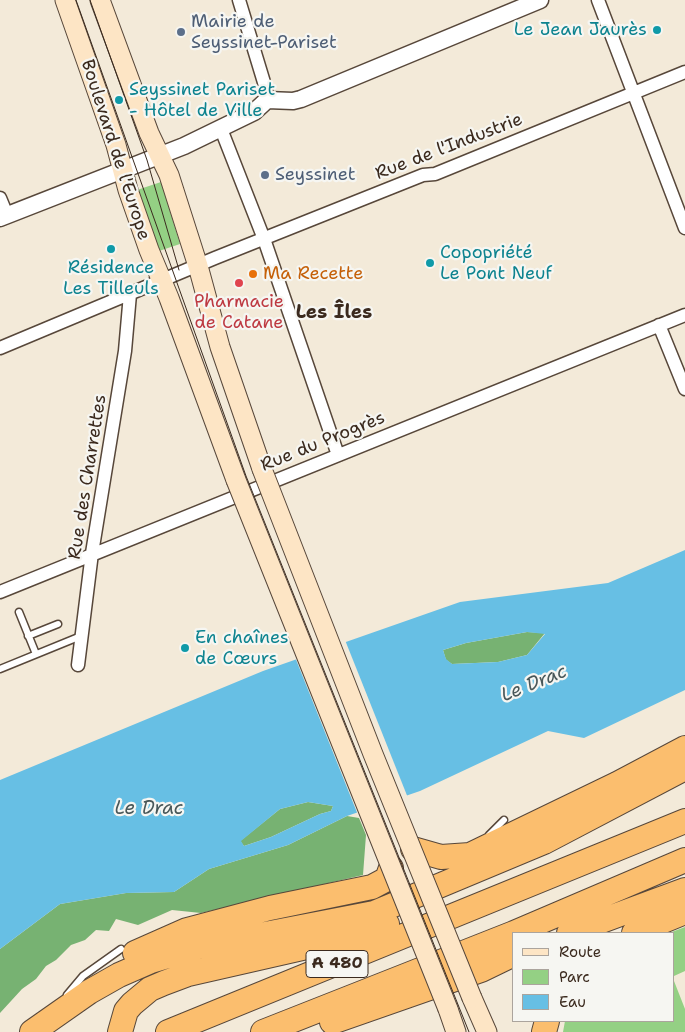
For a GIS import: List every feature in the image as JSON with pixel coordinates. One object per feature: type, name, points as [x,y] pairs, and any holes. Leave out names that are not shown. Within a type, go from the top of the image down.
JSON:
[{"type":"highway","points":[[422,852],[461,857],[481,851],[685,748]]},
{"type":"highway","points":[[617,784],[685,758]]},
{"type":"highway","points":[[31,1032],[96,988],[119,975],[151,961],[198,947],[298,930],[374,913],[544,842],[685,768]]},
{"type":"highway","name":"A 480","points":[[168,1032],[505,893],[531,886],[685,821]]},
{"type":"highway","name":"A 480","points":[[516,932],[685,860]]},
{"type":"highway","points":[[31,1032],[59,1005],[94,978],[125,958],[187,930],[270,908],[372,887],[388,874]]},
{"type":"highway","points":[[572,932],[685,890]]},
{"type":"highway","points":[[120,1032],[126,1011],[150,989],[188,974],[346,938],[458,901],[505,893]]},
{"type":"highway","points":[[636,932],[685,912]]},
{"type":"highway","name":"A 480","points":[[263,1032],[512,934]]},
{"type":"highway","points":[[304,1032],[481,970],[512,955]]},
{"type":"main road","name":"Boulevard de l'Europe","points":[[65,0],[161,281],[236,480],[388,874],[448,1009],[456,1032]]},
{"type":"main road","name":"Boulevard de l'Europe","points":[[100,0],[149,133],[160,155],[198,266],[236,395],[262,469],[369,745],[422,852],[472,998],[487,1032]]},
{"type":"street","points":[[239,0],[266,89],[267,100]]},
{"type":"street","points":[[0,198],[4,217],[221,129],[254,112],[267,100],[293,101],[301,99],[540,0]]},
{"type":"street","points":[[598,0],[685,228]]},
{"type":"street","name":"Rue de l'Industrie","points":[[161,281],[423,175],[435,174],[685,72]]},
{"type":"street","points":[[221,129],[264,239],[338,455]]},
{"type":"street","points":[[0,348],[161,281]]},
{"type":"street","name":"Rue des Charrettes","points":[[78,666],[92,553],[119,390],[130,294]]},
{"type":"street","name":"Rue du Progrès","points":[[0,592],[92,553],[685,315]]},
{"type":"street","points":[[659,325],[685,389]]},
{"type":"lane","points":[[19,612],[36,654]]},
{"type":"lane","points":[[28,636],[58,624]]},
{"type":"lane","points":[[0,669],[82,636]]},
{"type":"lane","points":[[461,857],[493,832],[504,820]]},
{"type":"lane","points":[[59,1005],[83,976],[121,949]]},
{"type":"green space","points":[[161,182],[180,244],[159,251],[137,190]]},
{"type":"green space","points":[[527,632],[545,633],[527,655],[498,662],[452,664],[446,660],[443,650],[466,643]]},
{"type":"green space","points":[[308,802],[333,806],[331,811],[320,814],[271,837],[244,846],[240,841],[280,809]]},
{"type":"green space","points":[[347,816],[359,818],[366,835],[363,875],[201,913],[172,910],[138,925],[116,919],[109,931],[96,930],[85,940],[71,945],[56,960],[46,966],[36,979],[22,989],[0,1013],[0,949],[60,904],[126,893],[174,892],[209,869],[288,845]]},
{"type":"green space","points":[[685,927],[685,971],[675,976],[675,932],[672,932]]},
{"type":"green space","points":[[675,984],[685,1009],[685,1032],[563,1032],[565,1022],[675,1022]]},
{"type":"water","name":"Le Drac","points":[[685,550],[685,690],[584,738],[548,731],[420,791],[347,816],[288,845],[209,869],[174,892],[126,893],[60,904],[0,949],[0,780],[263,671],[460,602],[608,583]],"holes":[[[527,632],[545,634],[527,655],[498,662],[452,664],[446,659],[443,650],[466,643]],[[308,802],[333,806],[331,811],[320,814],[271,837],[244,846],[241,841],[280,809]]]},
{"type":"pier","points":[[345,640],[408,798],[358,815],[295,657]]},
{"type":"tram line","points":[[76,0],[246,476],[469,1032]]},
{"type":"tram line","points":[[90,0],[147,160],[179,270]]},
{"type":"place","name":"Le Jean Jaurès","points":[[657,30]]},
{"type":"place","name":"Mairie de Seyssinet-Pariset","points":[[181,32]]},
{"type":"place","name":"Seyssinet Pariset - Hôtel de Ville","points":[[119,100]]},
{"type":"place","name":"Seyssinet","points":[[265,175]]},
{"type":"place","name":"Résidence Les Tilleuls","points":[[111,249]]},
{"type":"place","name":"Copopriété Le Pont Neuf","points":[[430,263]]},
{"type":"place","name":"Ma Recette","points":[[253,274]]},
{"type":"place","name":"Pharmacie de Catane","points":[[239,283]]},
{"type":"place","name":"En chaînes de Cœurs","points":[[185,648]]},
{"type":"district","name":"Les Îles","points":[[334,313]]}]
